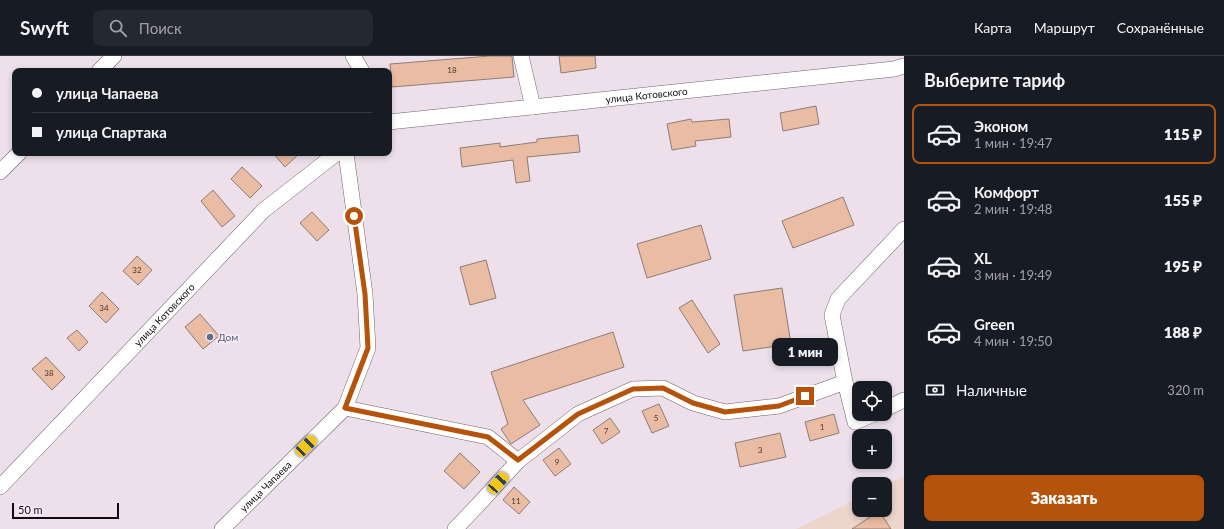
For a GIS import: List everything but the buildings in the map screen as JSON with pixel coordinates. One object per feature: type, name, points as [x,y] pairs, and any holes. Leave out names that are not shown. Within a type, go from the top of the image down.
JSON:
[{"type":"street","points":[[102,68],[114,56]]},
{"type":"street","points":[[353,56],[360,68]]},
{"type":"street","points":[[521,56],[533,107]]},
{"type":"street","name":"улица Котовского","points":[[392,120],[533,107],[894,69],[904,66]]},
{"type":"street","points":[[0,172],[16,156]]},
{"type":"street","name":"улица Котовского","points":[[0,486],[264,210],[333,156]]},
{"type":"street","name":"улица Чапаева","points":[[222,529],[345,408],[368,348],[365,294],[346,156]]},
{"type":"street","points":[[852,410],[832,316],[838,299],[904,229]]},
{"type":"street","points":[[455,529],[518,460],[578,414],[633,389],[663,388],[693,403],[725,412],[779,406],[845,382]]},
{"type":"street","points":[[892,406],[904,400]]},
{"type":"street","points":[[345,408],[488,437],[518,460]]},
{"type":"shaded area","points":[[904,476],[904,529],[796,529],[852,501],[852,517],[892,517],[892,482]]},
{"type":"place","name":"Дом","points":[[210,337]]},
{"type":"route","points":[[354,216],[365,294],[368,348],[345,408],[488,437],[518,460],[578,414],[633,389],[663,388],[693,403],[725,412],[779,406],[805,396]]}]
